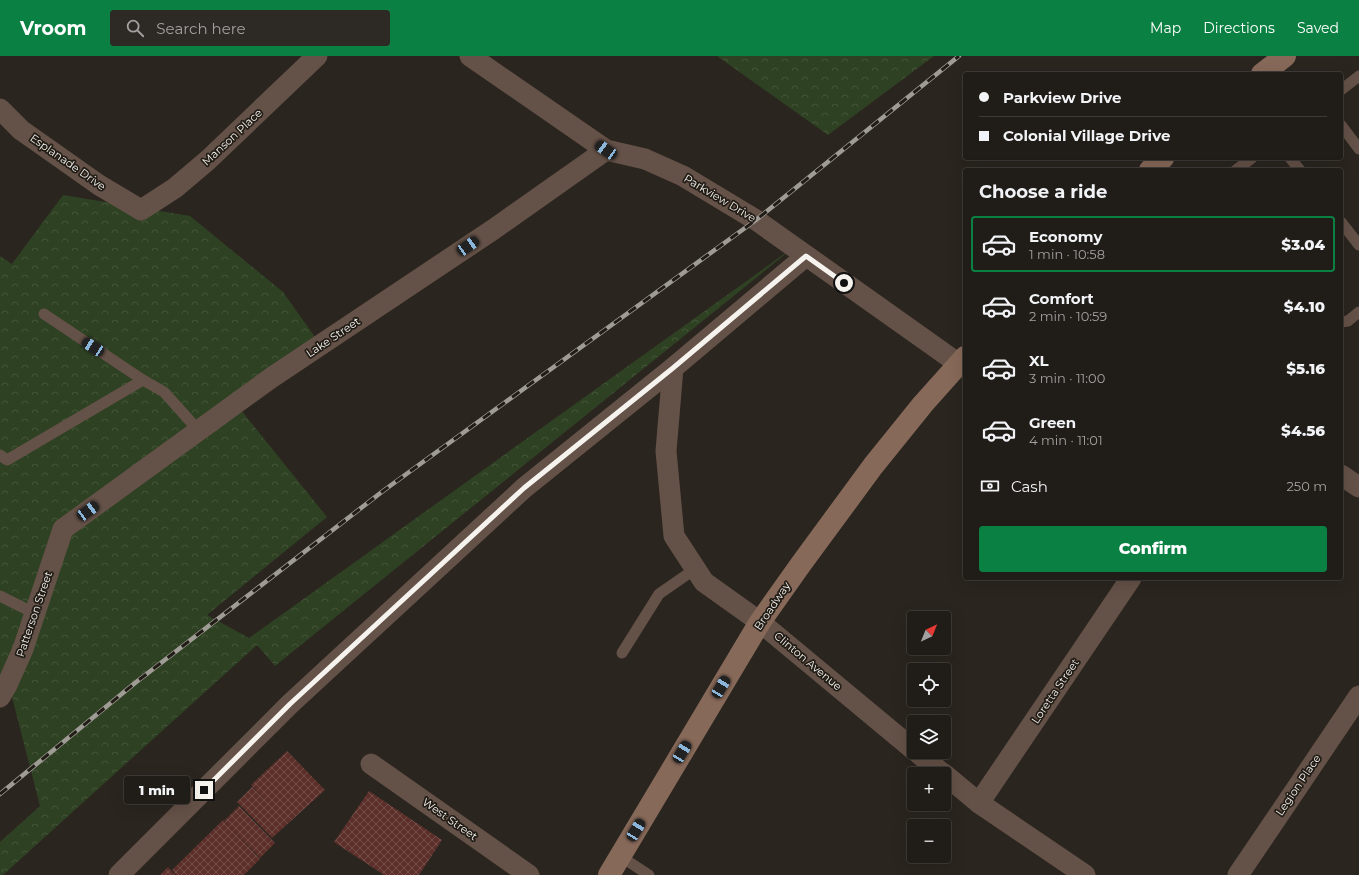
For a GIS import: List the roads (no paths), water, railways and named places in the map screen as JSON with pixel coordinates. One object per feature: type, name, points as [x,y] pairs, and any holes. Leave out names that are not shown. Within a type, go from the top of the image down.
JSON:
[{"type":"street","name":"Manson Place","points":[[141,210],[175,188],[208,160],[317,56]]},
{"type":"street","name":"Parkview Drive","points":[[470,56],[606,150],[645,160],[684,176],[756,220],[806,256],[962,360]]},
{"type":"street","points":[[1265,72],[1285,56]]},
{"type":"street","name":"Esplanade Drive","points":[[0,109],[21,130],[99,185],[141,210]]},
{"type":"street","name":"Lake Street","points":[[63,529],[271,378],[494,229],[606,150]]},
{"type":"street","points":[[1152,168],[1161,160]]},
{"type":"street","points":[[119,875],[290,704],[524,488],[673,368],[806,256]]},
{"type":"street","name":"Broadway","points":[[609,875],[760,622],[873,466],[923,404],[962,360]]},
{"type":"street","name":"Clinton Avenue","points":[[673,368],[666,451],[674,536],[704,582],[760,622],[907,744]]},
{"type":"street","points":[[1343,476],[1359,487]]},
{"type":"street","name":"Patterson Street","points":[[0,697],[7,685],[23,648],[63,529]]},
{"type":"street","name":"Loretta Street","points":[[979,803],[1130,580]]},
{"type":"street","name":"Legion Place","points":[[1238,875],[1359,696]]},
{"type":"street","points":[[926,759],[935,767]]},
{"type":"street","name":"West Street","points":[[371,764],[529,875]]},
{"type":"street","points":[[951,780],[979,803],[1085,875]]},
{"type":"lane","points":[[1343,88],[1359,76]]},
{"type":"lane","points":[[1343,128],[1359,148]]},
{"type":"lane","points":[[1239,168],[1249,160]]},
{"type":"lane","points":[[1292,160],[1298,168]]},
{"type":"lane","points":[[1343,225],[1359,245]]},
{"type":"lane","points":[[1343,322],[1348,321],[1359,312]]},
{"type":"lane","points":[[44,314],[143,380],[164,392],[199,431]]},
{"type":"lane","points":[[0,455],[7,460],[143,380]]},
{"type":"lane","points":[[622,653],[660,594],[695,569]]},
{"type":"lane","points":[[0,596],[34,613]]},
{"type":"lane","points":[[620,856],[649,875]]},
{"type":"railway","points":[[0,794],[135,683],[383,491],[756,220],[959,56]]}]
